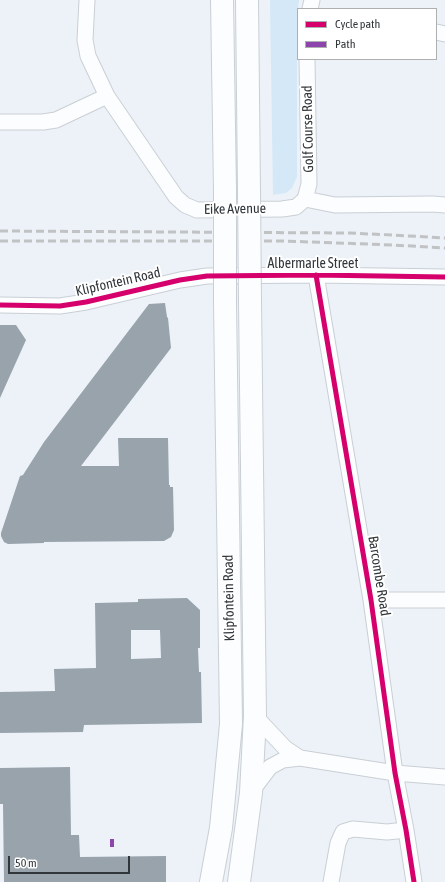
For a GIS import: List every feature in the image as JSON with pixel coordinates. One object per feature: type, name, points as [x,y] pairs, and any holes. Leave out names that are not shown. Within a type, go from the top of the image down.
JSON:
[{"type":"main road","name":"Klipfontein Road","points":[[211,882],[221,828],[231,724],[222,0]]},
{"type":"main road","name":"Klipfontein Road","points":[[239,882],[250,793],[255,716],[247,0]]},
{"type":"street","name":"Eike Avenue","points":[[86,0],[85,40],[88,56],[107,96],[164,182],[176,197],[185,205],[198,210],[282,209],[296,207],[305,199]]},
{"type":"street","name":"Golf Course Road","points":[[305,199],[308,184],[307,60]]},
{"type":"street","points":[[0,122],[43,122],[56,120],[107,96]]},
{"type":"street","points":[[305,199],[336,205],[445,205]]},
{"type":"street","name":"Albermarle Street","points":[[180,280],[207,276],[316,275],[445,277]]},
{"type":"street","name":"Barcombe Road","points":[[316,275],[371,600],[395,773],[414,882]]},
{"type":"street","name":"Klipfontein Road","points":[[0,306],[60,306],[100,299],[180,280]]},
{"type":"street","points":[[371,600],[445,600]]},
{"type":"street","points":[[255,716],[285,748],[300,758]]},
{"type":"street","points":[[250,793],[270,767],[283,760],[300,758],[395,773],[445,777]]},
{"type":"street","points":[[331,882],[338,843],[340,835],[343,832],[353,829],[373,832],[406,830]]},
{"type":"shaded area","points":[[270,0],[299,0],[297,8],[297,177],[292,188],[286,193],[273,195]]},
{"type":"building","points":[[165,303],[171,348],[81,466],[119,466],[118,438],[168,438],[169,485],[170,487],[173,487],[174,530],[171,537],[164,541],[44,542],[8,544],[4,542],[1,533],[20,476],[23,475],[44,442],[149,304]]},
{"type":"building","points":[[0,325],[16,325],[26,340],[0,398]]},
{"type":"building","points":[[187,598],[200,610],[200,648],[198,648],[199,672],[201,672],[202,723],[84,725],[83,732],[0,733],[0,692],[55,691],[54,669],[96,668],[95,603],[138,602],[138,599]],"holes":[[[131,630],[160,630],[161,658],[131,659]]]},
{"type":"building","points":[[70,767],[71,835],[79,835],[80,857],[166,856],[166,882],[4,882],[3,804],[0,804],[0,768]]},
{"type":"railway","points":[[0,231],[349,233],[445,238]]},
{"type":"railway","points":[[0,241],[284,241],[445,248]]},
{"type":"marked path","points":[[112,839],[112,851]]},
{"type":"cycle path","points":[[316,275],[371,600],[395,773],[414,882]]},
{"type":"cycle path","points":[[0,305],[60,306],[86,302],[180,280],[207,276],[316,275],[445,277]]}]
